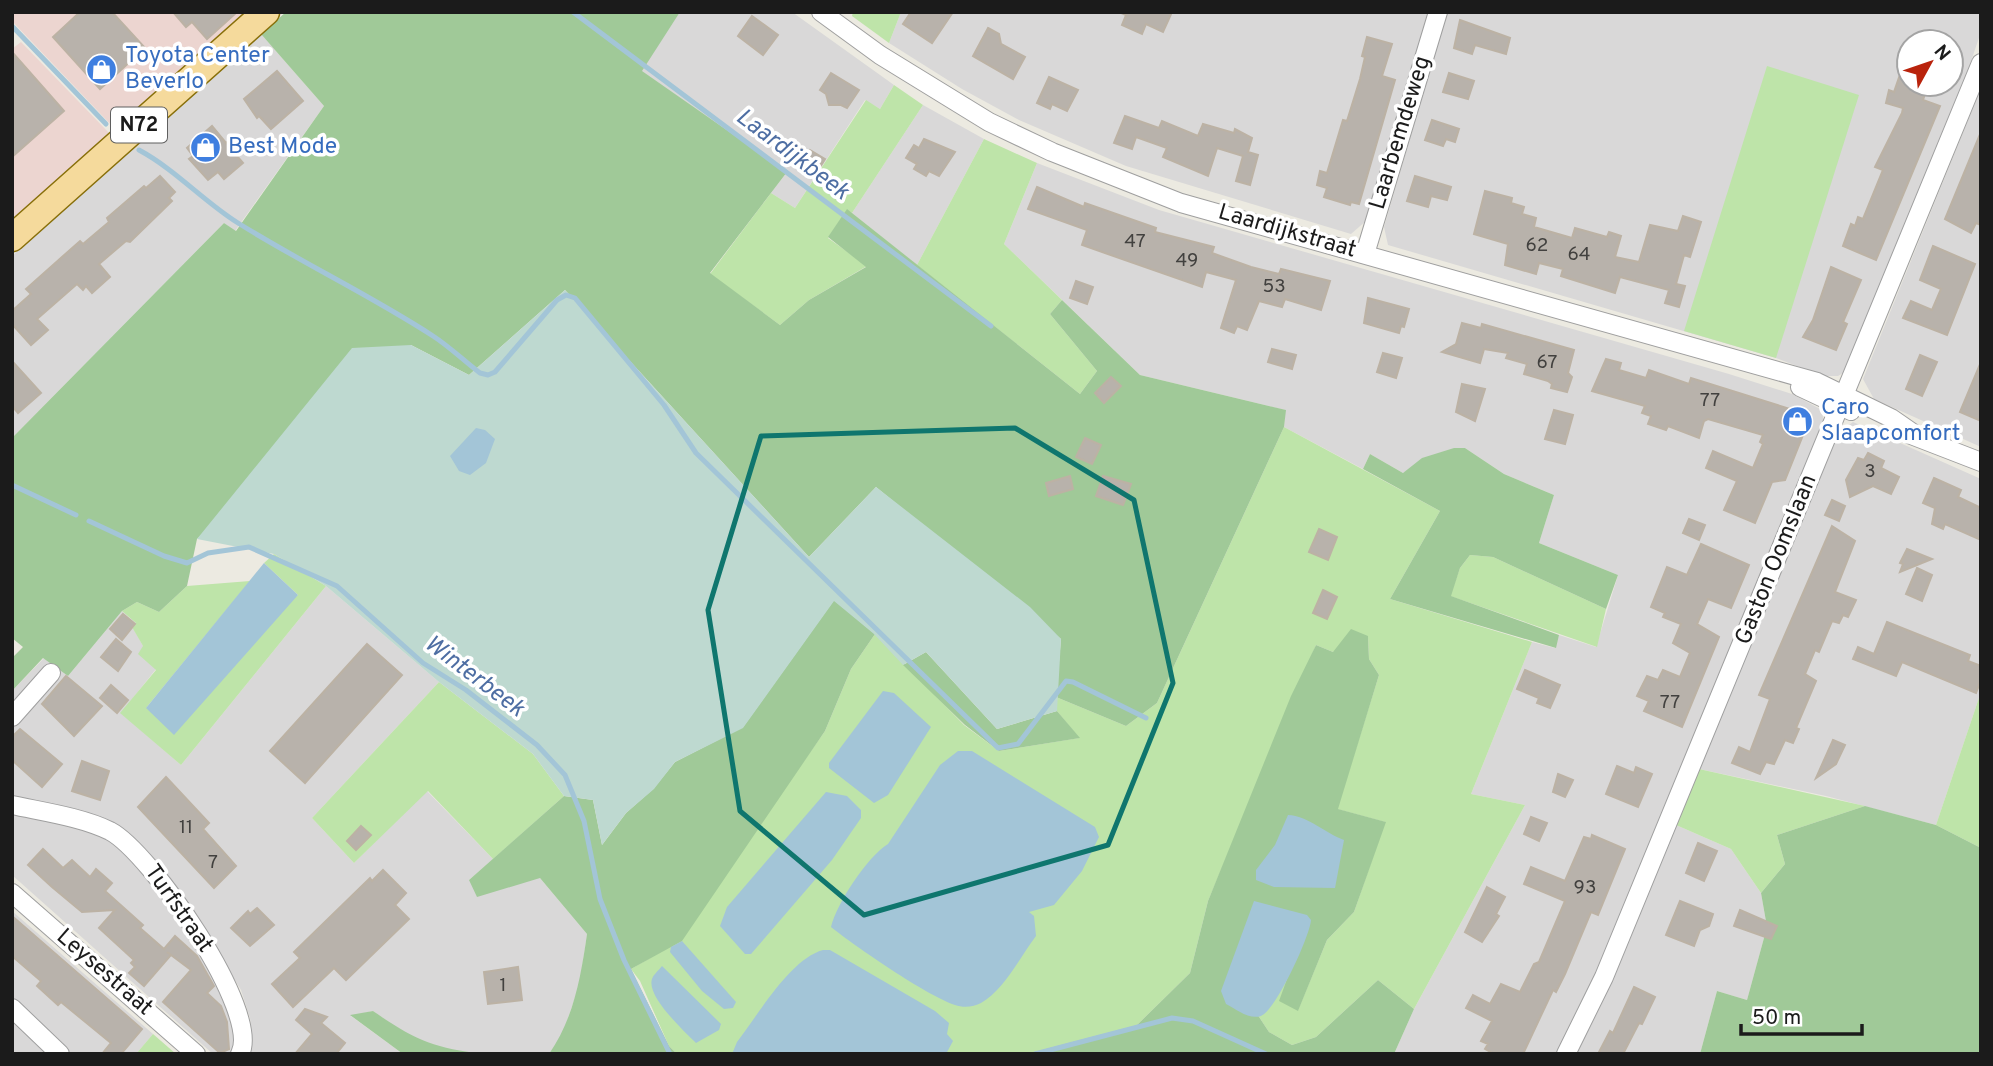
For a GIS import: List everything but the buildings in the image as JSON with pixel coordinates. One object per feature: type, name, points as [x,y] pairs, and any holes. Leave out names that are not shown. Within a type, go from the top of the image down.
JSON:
[{"type":"main road","name":"N72","points":[[12,238],[266,12]]},
{"type":"street","name":"Laarbemdeweg","points":[[1365,254],[1438,12]]},
{"type":"street","name":"Laardijkstraat","points":[[829,14],[932,89],[989,122],[1052,152],[1181,203],[1816,382],[1843,401],[1891,418],[1917,436],[1981,462]]},
{"type":"street","name":"Gaston Oomslaan","points":[[1566,1054],[1604,977],[1981,63]]},
{"type":"street","points":[[12,717],[51,673]]},
{"type":"street","name":"Turfstraat","points":[[12,805],[110,832],[131,846],[153,869],[229,985],[242,1018],[244,1045],[240,1054]]},
{"type":"street","name":"Leysestraat","points":[[12,893],[196,1054]]},
{"type":"street","points":[[12,1008],[60,1054]]},
{"type":"highlighted area","points":[[1015,428],[1134,500],[1173,683],[1108,845],[864,915],[740,811],[708,610],[761,436]]},
{"type":"shaded area","points":[[12,12],[245,12],[115,129],[12,21]]},
{"type":"shaded area","points":[[680,12],[792,12],[894,85],[880,109],[865,100],[795,208],[771,193],[787,172],[641,71]]},
{"type":"shaded area","points":[[901,12],[1429,12],[1367,220],[1351,234],[1126,166],[1019,120],[962,89],[889,43]]},
{"type":"shaded area","points":[[1447,12],[1981,12],[1981,32],[1965,77],[1965,28],[1895,28],[1895,98],[1956,98],[1846,371],[1838,376],[1823,376],[1776,358],[1388,245],[1384,227]]},
{"type":"shaded area","points":[[261,34],[324,106],[235,231],[224,223],[12,438],[12,256]]},
{"type":"shaded area","points":[[21,42],[110,134],[12,221],[12,49]]},
{"type":"shaded area","points":[[1981,88],[1981,447],[1874,399],[1863,379]]},
{"type":"shaded area","points":[[923,105],[984,139],[917,265],[852,213]]},
{"type":"shaded area","points":[[1037,163],[1159,210],[1729,374],[1792,394],[1822,410],[1824,425],[1608,950],[1559,1054],[1394,1054],[1414,1009],[1525,805],[1471,794],[1532,642],[1555,648],[1559,635],[1596,647],[1618,575],[1539,543],[1554,495],[1504,474],[1465,448],[1403,473],[1370,454],[1363,469],[1284,427],[1285,410],[1140,375],[1004,244]]},
{"type":"shaded area","points":[[565,290],[809,557],[876,487],[1030,607],[1061,639],[1057,711],[997,729],[926,652],[903,665],[874,634],[834,601],[743,728],[675,762],[654,789],[626,813],[602,845],[593,800],[564,796],[533,754],[439,682],[326,586],[274,554],[197,539],[352,348],[411,345],[469,375]]},
{"type":"shaded area","points":[[1853,422],[1981,479],[1981,692],[1936,825],[1826,796],[1699,769],[1838,433]]},
{"type":"shaded area","points":[[476,428],[485,430],[495,439],[486,463],[470,475],[459,471],[450,456]]},
{"type":"shaded area","points":[[264,563],[298,595],[174,735],[146,708]]},
{"type":"shaded area","points":[[326,586],[439,682],[312,818],[354,863],[427,791],[493,859],[469,880],[540,878],[587,934],[580,983],[562,1036],[549,1054],[484,1054],[442,1049],[410,1037],[373,1011],[351,1016],[403,1054],[248,1054],[252,1033],[241,990],[182,895],[148,852],[116,825],[81,812],[12,795],[12,691],[44,658],[68,676],[122,611],[136,623],[133,628],[156,669],[121,713],[181,765]]},
{"type":"shaded area","points":[[883,691],[894,693],[931,727],[888,795],[874,803],[829,768],[829,763]]},
{"type":"shaded area","points":[[958,751],[972,751],[1095,827],[1099,837],[1082,871],[1054,905],[1029,912],[1034,916],[1036,936],[1004,982],[989,997],[968,1007],[942,1000],[874,958],[831,927],[839,906],[854,881],[871,859],[888,844],[940,765]]},
{"type":"shaded area","points":[[826,792],[847,796],[861,810],[861,818],[832,860],[751,954],[745,954],[720,926],[727,907]]},
{"type":"shaded area","points":[[12,807],[102,832],[150,876],[234,1007],[234,1048],[230,1054],[213,1054],[12,875]]},
{"type":"shaded area","points":[[1288,815],[1303,818],[1344,840],[1335,888],[1274,887],[1256,880],[1256,870],[1275,845]]},
{"type":"shaded area","points":[[1676,825],[1731,849],[1761,893],[1767,927],[1747,1000],[1717,991],[1700,1054],[1576,1054]]},
{"type":"shaded area","points":[[1254,901],[1307,915],[1311,920],[1299,956],[1275,1001],[1261,1016],[1252,1017],[1226,1004],[1221,991]]},
{"type":"shaded area","points":[[12,911],[153,1034],[136,1054],[66,1054],[12,1002]]},
{"type":"shaded area","points":[[682,941],[736,1002],[733,1008],[724,1009],[702,991],[670,952],[671,947]]},
{"type":"shaded area","points":[[830,950],[935,1011],[949,1023],[947,1034],[953,1041],[946,1054],[732,1054],[737,1042],[787,976],[811,955]]},
{"type":"shaded area","points":[[662,966],[721,1024],[719,1030],[696,1043],[676,1022],[660,1004],[652,986],[653,977]]},
{"type":"shaded area","points":[[12,1013],[55,1054],[12,1054]]},
{"type":"green space","points":[[286,12],[680,12],[642,71],[787,172],[710,273],[780,325],[809,300],[866,267],[828,237],[847,209],[1080,394],[1097,371],[1050,314],[1062,300],[1140,375],[1286,410],[1284,427],[1157,703],[1126,726],[1056,697],[1061,639],[876,487],[809,557],[565,290],[469,375],[411,345],[197,539],[187,586],[159,612],[137,602],[122,611],[68,676],[43,658],[12,691],[12,658],[23,647],[12,638],[12,438],[224,223],[236,231],[324,106],[261,34]]},
{"type":"green space","points":[[853,12],[901,12],[889,43],[852,16]]},
{"type":"green space","points":[[1767,66],[1859,95],[1776,358],[1684,331]]},
{"type":"green space","points":[[894,85],[923,105],[852,213],[847,210],[828,238],[867,266],[809,300],[780,325],[710,274],[771,193],[795,208],[866,100],[880,109]]},
{"type":"green space","points":[[984,139],[1037,163],[1004,244],[1062,300],[1050,314],[1097,371],[1080,394],[917,265]]},
{"type":"green space","points":[[1284,427],[1440,511],[1390,599],[1532,642],[1471,794],[1525,805],[1414,1009],[1378,980],[1316,1037],[1292,1045],[1269,1032],[1234,979],[1306,926],[1298,1010],[1327,940],[1354,912],[1385,822],[1337,809],[1379,675],[1369,659],[1368,636],[1333,652],[1316,645],[1208,901],[1190,973],[1137,1025],[1026,1054],[677,1054],[669,1046],[640,981],[631,969],[676,943],[825,731],[851,669],[875,634],[964,725],[999,751],[1079,738],[1057,711],[1056,697],[1126,726],[1157,703]]},
{"type":"green space","points":[[1454,448],[1465,448],[1504,474],[1554,495],[1539,543],[1618,575],[1606,609],[1493,557],[1470,555],[1460,568],[1451,596],[1559,635],[1556,648],[1390,599],[1440,511],[1363,469],[1370,454],[1403,473],[1422,458]]},
{"type":"green space","points":[[274,554],[326,586],[181,765],[120,713],[156,670],[138,654],[143,646],[132,627],[136,623],[122,611],[137,602],[159,612],[187,586],[250,581],[146,708],[298,595],[264,563]]},
{"type":"green space","points":[[1470,555],[1493,557],[1606,609],[1597,647],[1450,596],[1460,568]]},
{"type":"green space","points":[[834,600],[875,634],[851,669],[825,731],[682,941],[631,969],[669,1046],[677,1054],[549,1054],[570,1011],[579,981],[587,934],[540,878],[477,897],[469,880],[564,796],[593,800],[602,845],[626,813],[653,789],[675,762],[743,727]]},
{"type":"green space","points":[[1351,629],[1368,636],[1369,659],[1379,675],[1338,809],[1386,822],[1354,912],[1327,940],[1298,1011],[1279,1001],[1306,927],[1234,979],[1269,1032],[1292,1045],[1316,1037],[1378,980],[1414,1009],[1394,1054],[1026,1054],[1137,1025],[1190,973],[1208,901],[1291,696],[1316,645],[1333,652]]},
{"type":"green space","points":[[926,652],[997,729],[1057,711],[1080,738],[999,751],[965,725],[903,665]]},
{"type":"green space","points":[[439,682],[533,754],[564,796],[493,859],[428,791],[354,863],[312,818]]},
{"type":"green space","points":[[1981,692],[1981,848],[1936,825]]},
{"type":"green space","points":[[1699,769],[1865,806],[1777,835],[1785,864],[1761,893],[1731,849],[1676,825]]},
{"type":"green space","points":[[1865,806],[1936,825],[1981,848],[1981,1054],[1700,1054],[1717,991],[1747,1000],[1767,927],[1761,893],[1785,864],[1777,835]]},
{"type":"green space","points":[[373,1011],[425,1041],[451,1049],[484,1054],[403,1054],[350,1015]]},
{"type":"green space","points":[[153,1034],[176,1054],[136,1054]]},
{"type":"waterway","name":"Laardijkbeek","points":[[573,12],[991,326]]},
{"type":"waterway","points":[[12,26],[106,124]]},
{"type":"waterway","points":[[139,150],[238,223],[409,321],[439,340],[480,373],[488,375],[495,372],[557,300],[566,295],[575,298],[664,405],[696,453],[998,748],[1018,744],[1066,681],[1146,718]]},
{"type":"waterway","name":"Winterbeek","points":[[12,485],[76,515]]},
{"type":"waterway","name":"Winterbeek","points":[[89,521],[164,556],[187,563],[208,553],[249,547],[337,586],[423,663],[466,690],[537,745],[565,775],[584,821],[600,899],[624,960],[670,1054]]},
{"type":"waterway","name":"Winterbeek","points":[[1035,1054],[1172,1018],[1193,1021],[1266,1054]]},
{"type":"place","name":"Toyota Center Beverlo","points":[[102,69]]},
{"type":"place","name":"Best Mode","points":[[205,147]]},
{"type":"place","name":"Caro Slaapcomfort","points":[[1798,421]]}]
